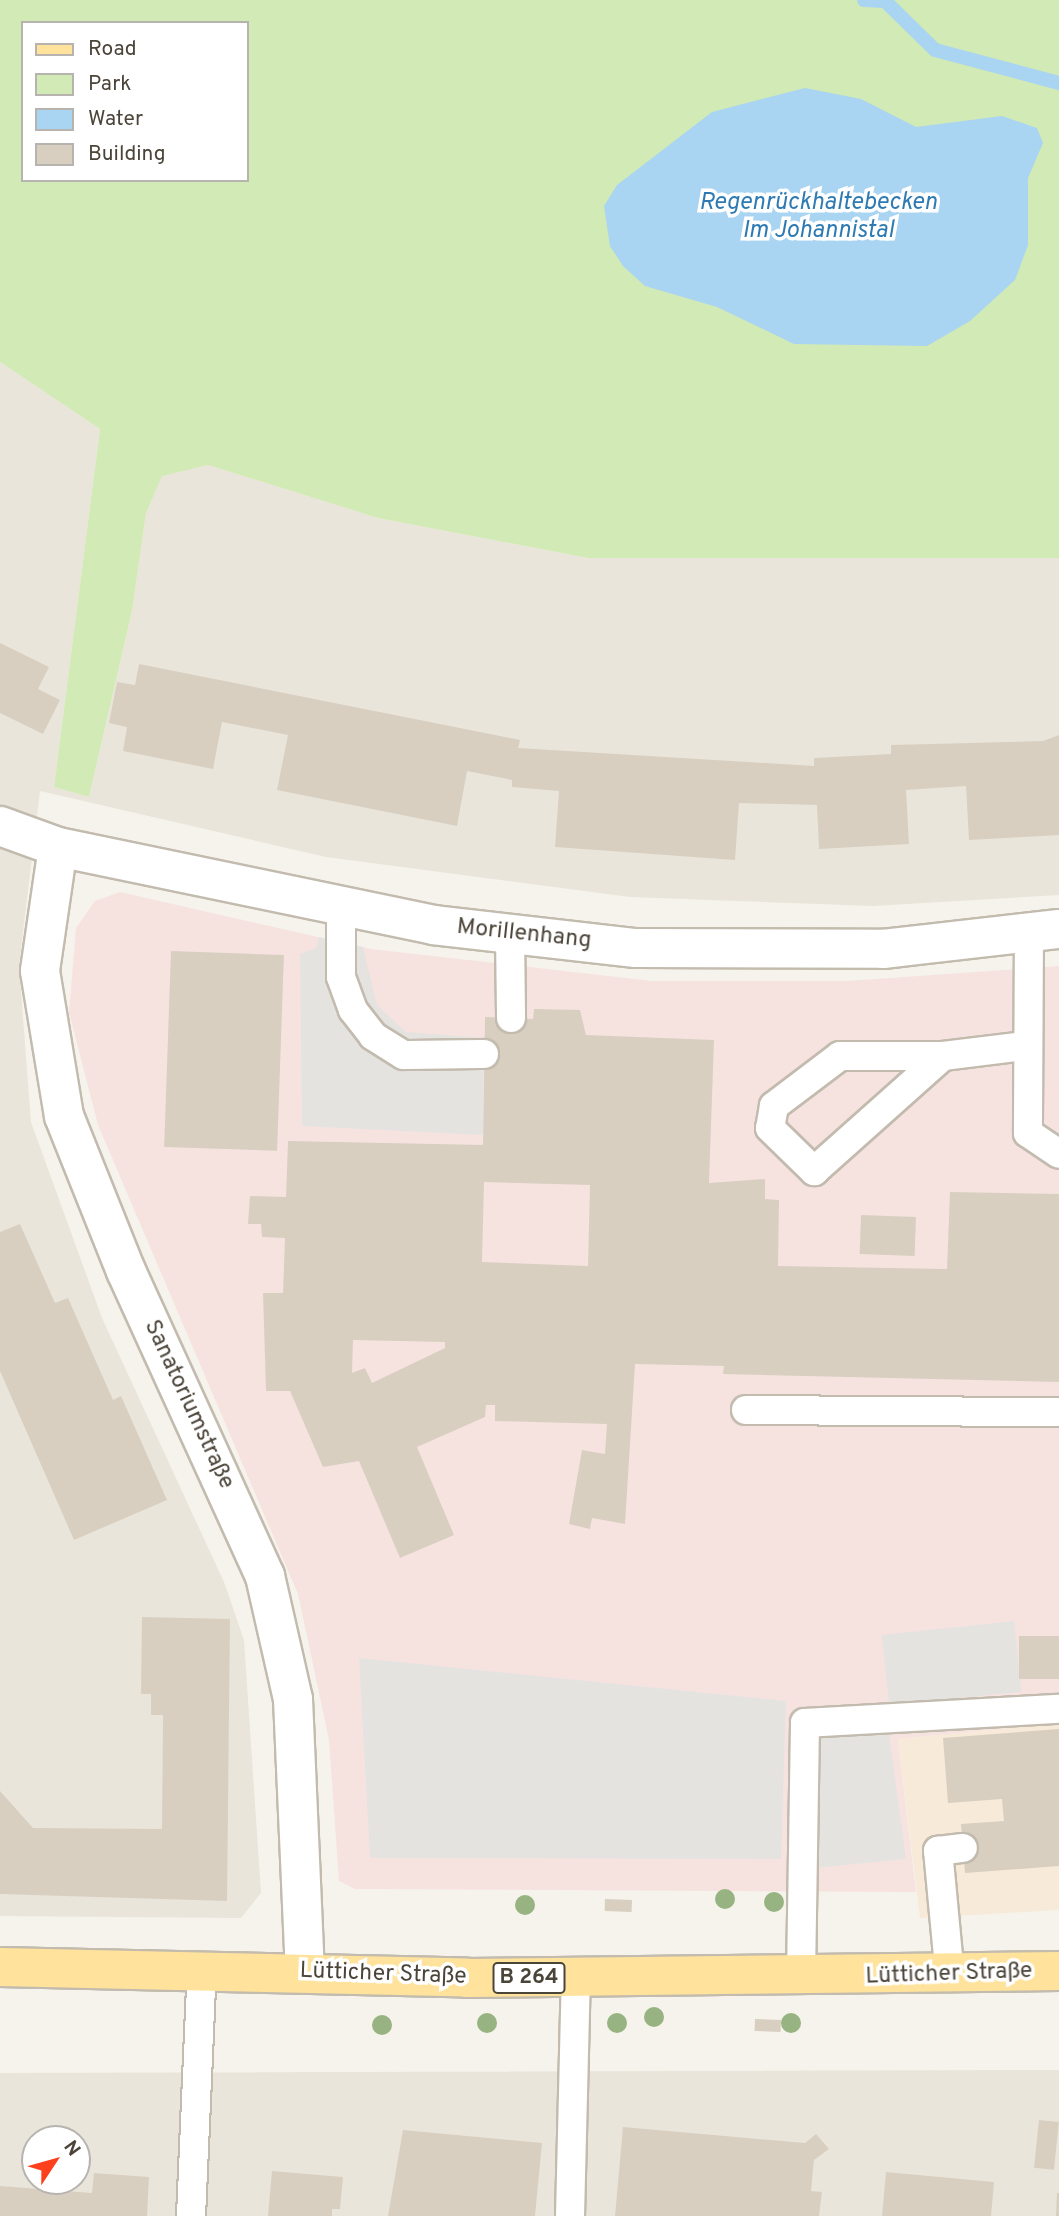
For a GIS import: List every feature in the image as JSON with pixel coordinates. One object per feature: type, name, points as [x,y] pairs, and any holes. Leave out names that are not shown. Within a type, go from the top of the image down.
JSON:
[{"type":"main road","name":"Lütticher Straße","points":[[0,1967],[202,1968],[576,1978],[801,1979],[950,1977],[1059,1971]]},
{"type":"street","name":"Morillenhang","points":[[0,826],[58,847],[341,906],[510,933],[636,948],[883,949],[1044,930]]},
{"type":"street","name":"Sanatoriumstraße","points":[[58,847],[40,971],[64,1116],[126,1271],[265,1576],[293,1699],[305,1972]]},
{"type":"lane","points":[[341,906],[341,977],[353,1010],[373,1036],[404,1055],[484,1054]]},
{"type":"lane","points":[[1044,930],[1025,1046],[1028,1133],[1059,1154]]},
{"type":"lane","points":[[510,933],[511,1018]]},
{"type":"lane","points":[[943,1056],[814,1171],[770,1128],[774,1106],[841,1056],[943,1056],[1025,1046]]},
{"type":"lane","points":[[746,1410],[1059,1412]]},
{"type":"lane","points":[[801,1979],[805,1723],[1059,1709]]},
{"type":"lane","points":[[950,1977],[938,1851],[963,1848]]},
{"type":"lane","points":[[191,2216],[202,1968]]},
{"type":"lane","points":[[570,2216],[576,1978]]},
{"type":"shaded area","points":[[0,362],[100,429],[54,787],[89,797],[132,611],[146,513],[162,475],[208,465],[378,518],[588,558],[1059,558],[1059,895],[873,906],[630,897],[326,857],[40,791],[19,965],[31,1122],[102,1318],[224,1582],[244,1640],[261,1893],[241,1918],[0,1916]]},
{"type":"shaded area","points":[[120,892],[371,949],[652,981],[847,981],[1059,966],[1059,1723],[898,1739],[916,1892],[355,1889],[339,1881],[329,1740],[298,1594],[98,1125],[69,1012],[76,928],[95,901]]},
{"type":"shaded area","points":[[319,937],[363,947],[377,1005],[406,1032],[484,1038],[483,1135],[302,1126],[300,954],[316,948]]},
{"type":"shaded area","points":[[1014,1621],[1021,1692],[889,1706],[882,1635]]},
{"type":"shaded area","points":[[359,1658],[786,1701],[781,1859],[370,1858]]},
{"type":"shaded area","points":[[1059,1723],[1059,1910],[920,1918],[898,1739]]},
{"type":"shaded area","points":[[889,1734],[906,1859],[815,1868],[813,1738]]},
{"type":"shaded area","points":[[1059,2070],[1059,2216],[0,2216],[0,2073]]},
{"type":"green space","points":[[0,0],[1059,0],[1059,558],[588,558],[378,518],[208,465],[162,476],[146,513],[132,611],[89,797],[54,787],[100,429],[0,362]]},
{"type":"water","name":"Regenrückhaltebecken Im Johannistal","points":[[805,88],[861,99],[916,127],[1002,116],[1037,128],[1043,143],[1028,178],[1028,245],[1015,280],[970,321],[927,346],[794,344],[717,307],[645,286],[623,266],[610,246],[604,206],[617,185],[712,112]]},
{"type":"building","points":[[0,643],[49,667],[38,689],[60,700],[43,734],[0,713]]},
{"type":"building","points":[[139,664],[520,740],[518,748],[814,766],[814,758],[891,754],[891,745],[1043,741],[1059,735],[1059,835],[969,840],[966,786],[906,790],[909,844],[819,849],[817,805],[739,803],[735,860],[555,847],[559,791],[512,787],[512,780],[467,771],[457,826],[277,790],[288,735],[222,722],[213,769],[123,751],[127,727],[109,723],[117,682],[135,685]]},
{"type":"building","points":[[171,951],[284,955],[277,1151],[164,1147]]},
{"type":"building","points":[[534,1009],[580,1010],[586,1035],[714,1040],[709,1183],[765,1179],[765,1199],[779,1200],[778,1266],[947,1269],[950,1192],[1059,1194],[1059,1382],[723,1374],[724,1366],[635,1364],[625,1524],[592,1518],[590,1529],[569,1524],[582,1450],[605,1454],[607,1424],[495,1421],[495,1405],[486,1405],[485,1417],[417,1447],[454,1535],[400,1558],[359,1461],[323,1467],[290,1391],[266,1391],[263,1293],[283,1293],[285,1238],[262,1237],[261,1224],[248,1224],[250,1196],[286,1197],[288,1141],[483,1145],[485,1017],[533,1019]],"holes":[[[484,1182],[590,1185],[588,1266],[482,1262]],[[353,1340],[445,1342],[445,1348],[372,1383],[365,1368],[352,1373]]]},
{"type":"building","points":[[861,1215],[916,1217],[915,1256],[860,1254]]},
{"type":"building","points":[[20,1224],[55,1303],[68,1298],[113,1400],[121,1396],[167,1500],[74,1540],[0,1371],[0,1232]]},
{"type":"building","points":[[142,1617],[230,1619],[227,1901],[0,1894],[0,1791],[33,1828],[162,1829],[163,1715],[151,1715],[151,1694],[141,1694]]},
{"type":"building","points":[[1019,1636],[1059,1636],[1059,1679],[1019,1679]]},
{"type":"building","points":[[1059,1729],[1059,1866],[965,1873],[961,1824],[1004,1821],[1002,1799],[948,1803],[943,1738]]},
{"type":"building","points":[[605,1899],[632,1900],[632,1912],[605,1911]]},
{"type":"building","points":[[755,2019],[781,2020],[781,2032],[755,2031]]},
{"type":"building","points":[[1039,2120],[1059,2122],[1054,2170],[1034,2168]]},
{"type":"building","points":[[623,2127],[805,2143],[816,2134],[829,2149],[814,2160],[811,2191],[822,2192],[819,2216],[615,2216]]},
{"type":"building","points":[[403,2130],[542,2143],[535,2216],[388,2216]]},
{"type":"building","points":[[272,2171],[343,2177],[340,2209],[332,2209],[332,2216],[268,2216]]},
{"type":"building","points":[[886,2172],[994,2182],[991,2216],[882,2216]]},
{"type":"building","points":[[94,2173],[149,2177],[147,2216],[0,2216],[0,2186],[21,2188],[21,2195],[92,2193]]},
{"type":"building","points":[[1059,2193],[1059,2216],[1056,2216]]},
{"type":"waterway","points":[[864,0],[885,1],[935,50],[1059,83]]}]
